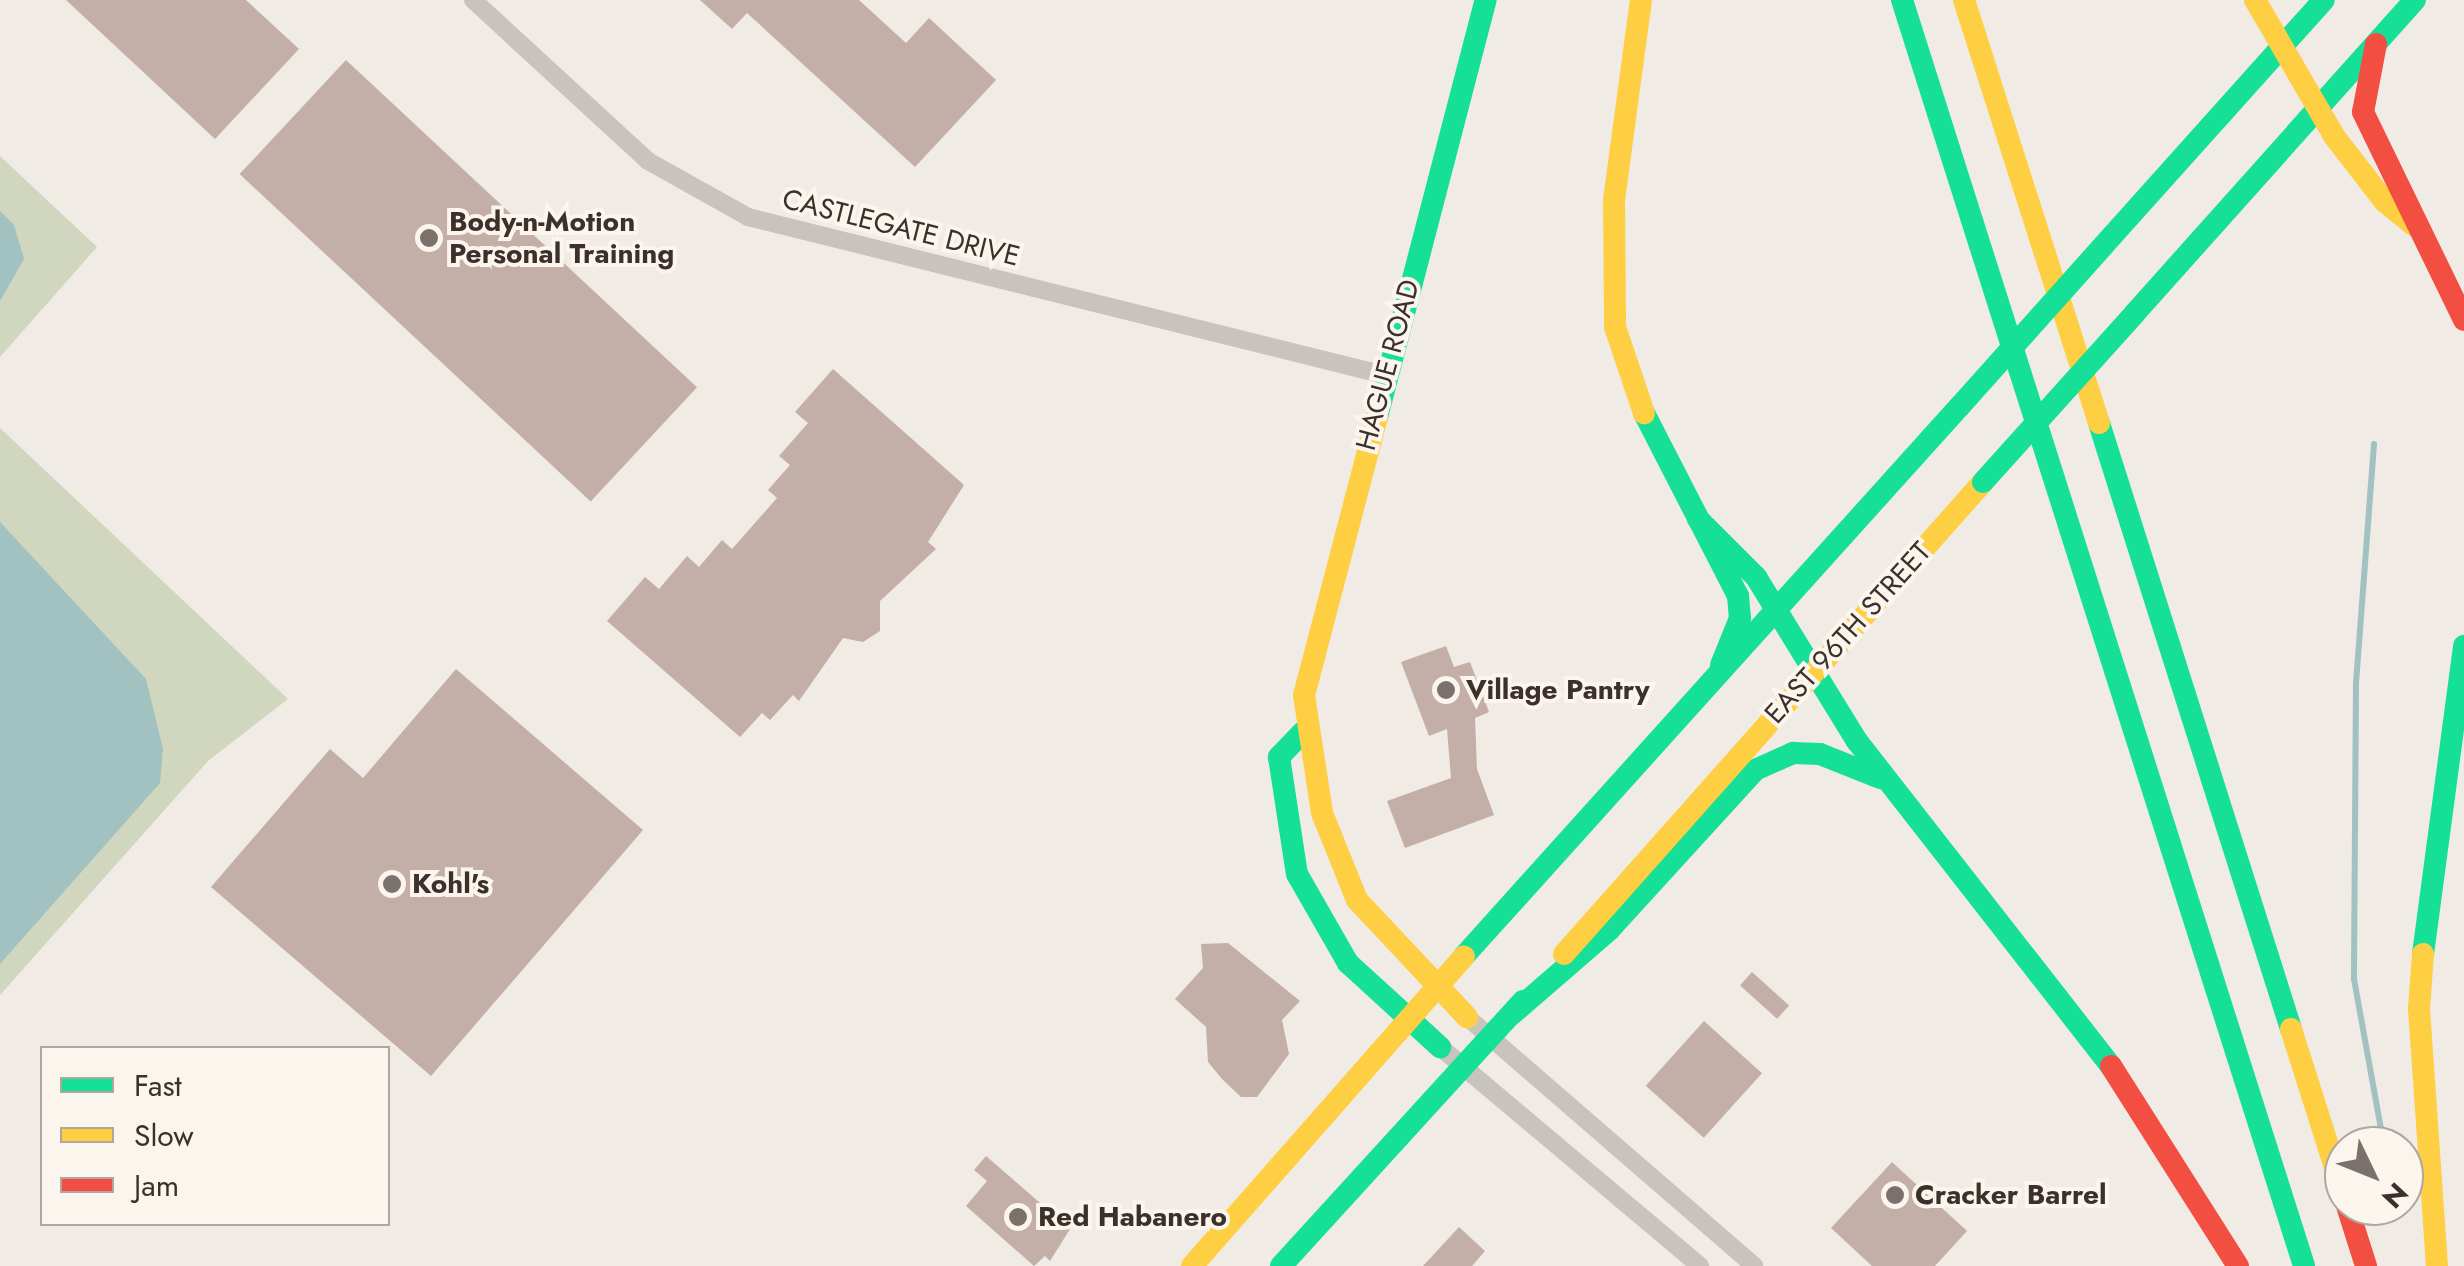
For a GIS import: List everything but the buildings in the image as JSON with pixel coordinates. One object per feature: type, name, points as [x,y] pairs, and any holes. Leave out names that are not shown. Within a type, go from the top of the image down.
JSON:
[{"type":"main road","name":"HAGUE ROAD","points":[[1467,1017],[1436,989],[1357,900],[1322,813],[1316,753],[1303,732],[1310,662],[1486,0]]},
{"type":"main road","points":[[1641,0],[1614,201],[1615,326],[1648,424],[1738,596],[1740,618],[1721,664]]},
{"type":"main road","points":[[1902,0],[2304,1266]]},
{"type":"main road","points":[[1964,0],[2324,1133]]},
{"type":"main road","points":[[2254,0],[2286,43],[2320,108],[2385,202],[2415,226]]},
{"type":"main road","points":[[1192,1266],[1721,664],[1776,610],[2324,0]]},
{"type":"main road","name":"EAST 96TH STREET","points":[[1281,1266],[1511,1015],[1812,672],[2415,0]]},
{"type":"main road","points":[[2376,44],[2363,112],[2415,226],[2464,320]]},
{"type":"main road","points":[[1698,519],[1728,542],[1890,783],[2126,1085],[2238,1266]]},
{"type":"main road","points":[[2437,1266],[2419,1009],[2431,852],[2464,646]]},
{"type":"main road","name":"HAGUE ROAD","points":[[1303,732],[1279,757],[1297,874],[1338,949],[1408,1022],[1440,1047]]},
{"type":"main road","points":[[1511,1015],[1608,930],[1755,770],[1793,753],[1820,754],[1890,783]]},
{"type":"main road","points":[[2353,1226],[2366,1266]]},
{"type":"street","name":"CASTLEGATE DRIVE","points":[[472,0],[648,162],[748,217],[1385,375]]},
{"type":"street","points":[[1467,1017],[1754,1266]]},
{"type":"street","points":[[1440,1047],[1700,1266]]},
{"type":"green space","points":[[0,156],[97,247],[0,357]]},
{"type":"green space","points":[[0,428],[288,699],[208,761],[0,995]]},
{"type":"water","points":[[0,211],[14,225],[24,259],[0,301]]},
{"type":"water","points":[[0,522],[146,679],[163,749],[160,783],[0,964]]},
{"type":"waterway","points":[[2374,444],[2356,684],[2354,979],[2380,1126]]},
{"type":"traffic: fast","points":[[1377,417],[1486,0]]},
{"type":"traffic: fast","points":[[1902,0],[2304,1266]]},
{"type":"traffic: fast","points":[[2112,236],[2324,0]]},
{"type":"traffic: fast","points":[[2135,313],[2415,0]]},
{"type":"traffic: fast","points":[[1960,406],[2112,236]]},
{"type":"traffic: fast","points":[[1983,482],[2135,313]]},
{"type":"traffic: fast","points":[[1464,956],[1960,406]]},
{"type":"traffic: fast","points":[[1644,413],[1738,596],[1740,618],[1721,665]]},
{"type":"traffic: fast","points":[[2099,423],[2291,1029]]},
{"type":"traffic: fast","points":[[1698,519],[1756,577],[1857,741],[2111,1066]]},
{"type":"traffic: fast","points":[[2423,954],[2464,646]]},
{"type":"traffic: fast","points":[[1303,732],[1279,757],[1297,874],[1348,963],[1440,1047]]},
{"type":"traffic: fast","points":[[1511,1015],[1609,930],[1755,770],[1793,753],[1820,754],[1880,778]]},
{"type":"traffic: fast","points":[[1281,1266],[1523,1001]]},
{"type":"traffic: slow","points":[[1641,0],[1614,201],[1615,327],[1644,413]]},
{"type":"traffic: slow","points":[[1964,0],[2099,423]]},
{"type":"traffic: slow","points":[[2255,0],[2334,136],[2385,202],[2415,226]]},
{"type":"traffic: slow","points":[[1377,417],[1304,695],[1322,813],[1357,900],[1467,1017]]},
{"type":"traffic: slow","points":[[1564,954],[1983,482]]},
{"type":"traffic: slow","points":[[2423,954],[2419,1009],[2437,1266]]},
{"type":"traffic: slow","points":[[1192,1266],[1464,956]]},
{"type":"traffic: slow","points":[[2291,1029],[2324,1133]]},
{"type":"traffic: jam","points":[[2376,44],[2363,112],[2464,320]]},
{"type":"traffic: jam","points":[[2111,1066],[2238,1266]]},
{"type":"traffic: jam","points":[[2353,1226],[2366,1266]]},
{"type":"place","name":"Body-n-Motion Personal Training","points":[[429,238]]},
{"type":"place","name":"Village Pantry","points":[[1446,690]]},
{"type":"place","name":"Kohl's","points":[[392,884]]},
{"type":"place","name":"Cracker Barrel","points":[[1895,1195]]},
{"type":"place","name":"Red Habanero","points":[[1018,1217]]}]
